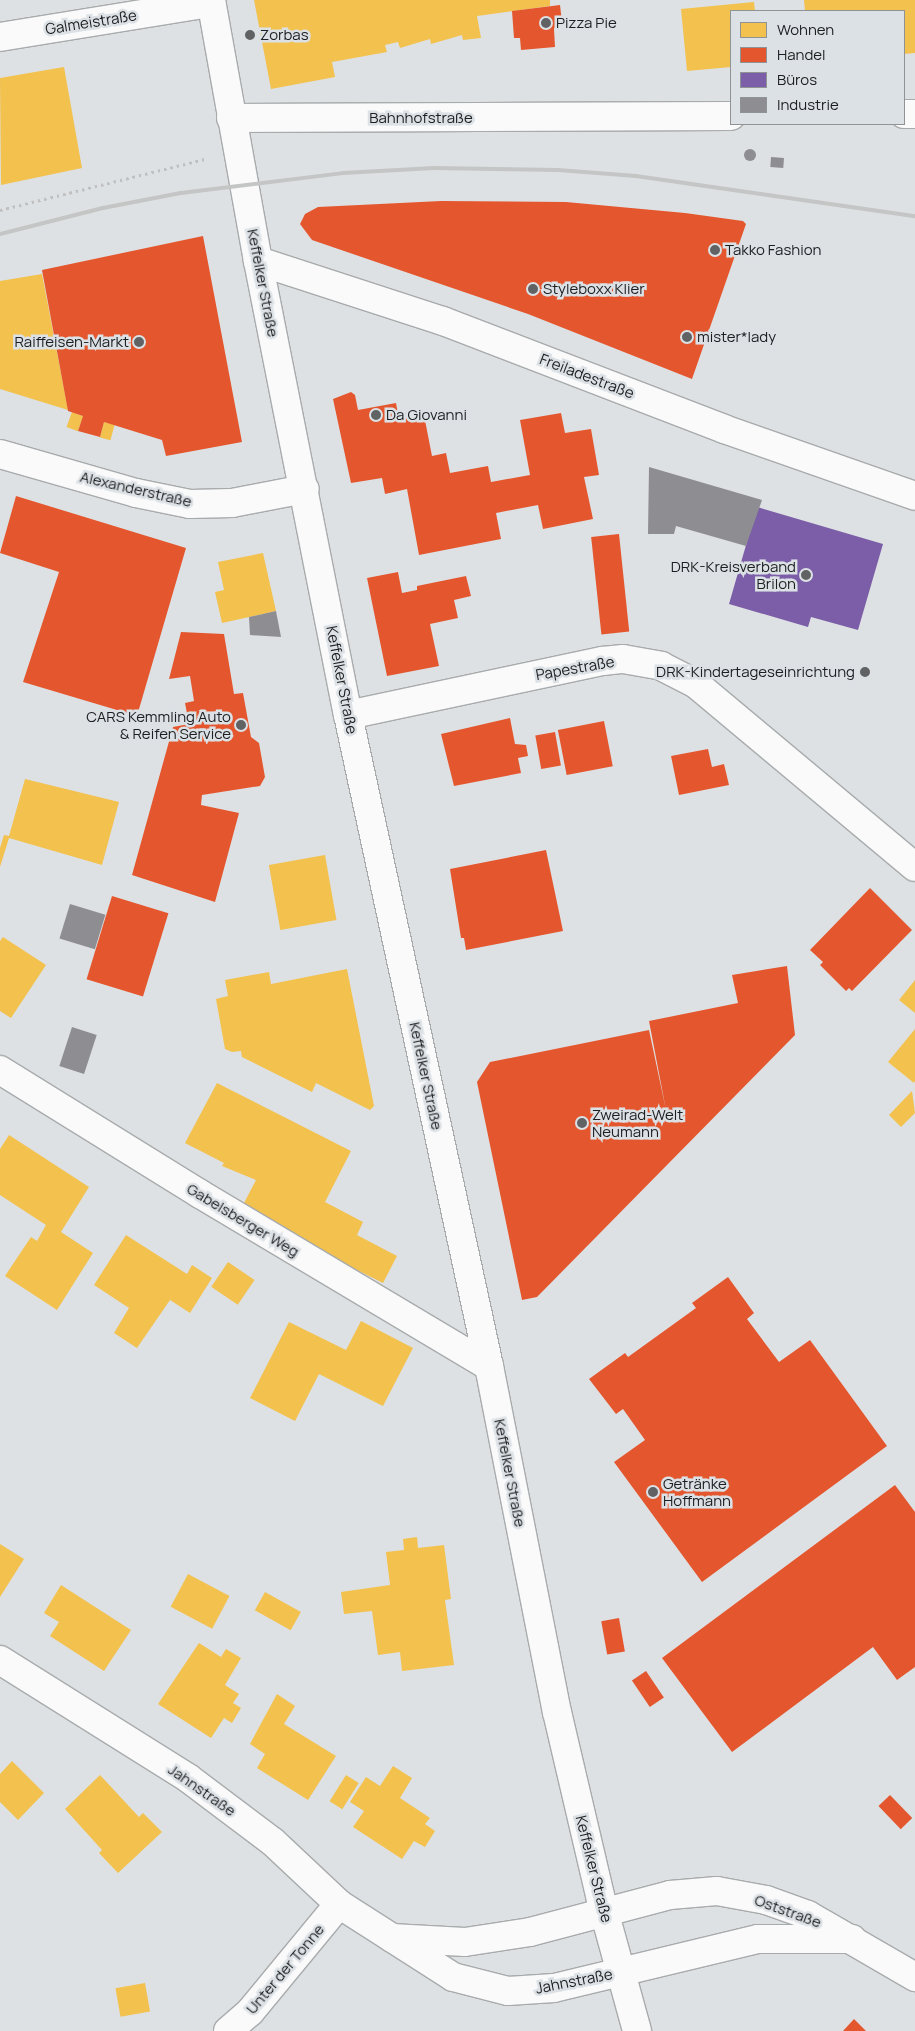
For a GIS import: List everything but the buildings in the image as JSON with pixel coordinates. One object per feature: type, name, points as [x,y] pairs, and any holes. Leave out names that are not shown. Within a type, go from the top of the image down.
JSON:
[{"type":"street","name":"Galmeistraße","points":[[0,37],[211,1]]},
{"type":"street","points":[[211,1],[231,118]]},
{"type":"street","name":"Bahnhofstraße","points":[[231,118],[730,116]]},
{"type":"street","name":"Keffelker Straße","points":[[231,118],[348,715],[489,1366],[557,1712],[604,1913],[637,2031]]},
{"type":"street","name":"Freiladestraße","points":[[258,261],[443,321],[724,429],[915,496]]},
{"type":"street","name":"Alexanderstraße","points":[[0,454],[136,493],[190,504],[232,502],[304,489]]},
{"type":"street","name":"Papestraße","points":[[348,715],[602,661],[623,659],[661,666],[696,684],[915,866]]},
{"type":"street","name":"Gabelsberger Weg","points":[[0,1070],[200,1194],[489,1366]]},
{"type":"street","name":"Jahnstraße","points":[[0,1660],[188,1778],[273,1842],[339,1904],[452,1977],[508,1991],[554,1988],[620,1972]]},
{"type":"street","name":"Oststraße","points":[[604,1913],[670,1895],[717,1891],[766,1900],[808,1915],[915,1977]]},
{"type":"street","name":"Unter der Tonne","points":[[228,2031],[250,2012],[339,1904]]},
{"type":"street","name":"Jahnstraße","points":[[391,1937],[465,1942],[530,1932],[604,1913]]},
{"type":"street","name":"Oststraße","points":[[620,1972],[703,1950],[758,1939],[852,1939]]},
{"type":"path","points":[[0,210],[237,151]]},
{"type":"railway","points":[[0,234],[103,208],[181,193],[343,173],[434,168],[558,170],[636,176],[915,216]]},
{"type":"place","name":"Pizza Pie","points":[[546,23]]},
{"type":"place","name":"Zorbas","points":[[250,35]]},
{"type":"place","name":"Takko Fashion","points":[[715,250]]},
{"type":"place","name":"Styleboxx Klier","points":[[533,289]]},
{"type":"place","name":"mister*lady","points":[[687,337]]},
{"type":"place","name":"Raiffeisen-Markt","points":[[139,342]]},
{"type":"place","name":"Da Giovanni","points":[[376,415]]},
{"type":"place","name":"DRK-Kreisverband Brilon","points":[[806,575]]},
{"type":"place","name":"DRK-Kindertageseinrichtung","points":[[865,672]]},
{"type":"place","name":"CARS Kemmling Auto & Reifen Service","points":[[241,725]]},
{"type":"place","name":"Zweirad-Welt Neumann","points":[[582,1123]]},
{"type":"place","name":"Getränke Hoffmann","points":[[653,1492]]}]
